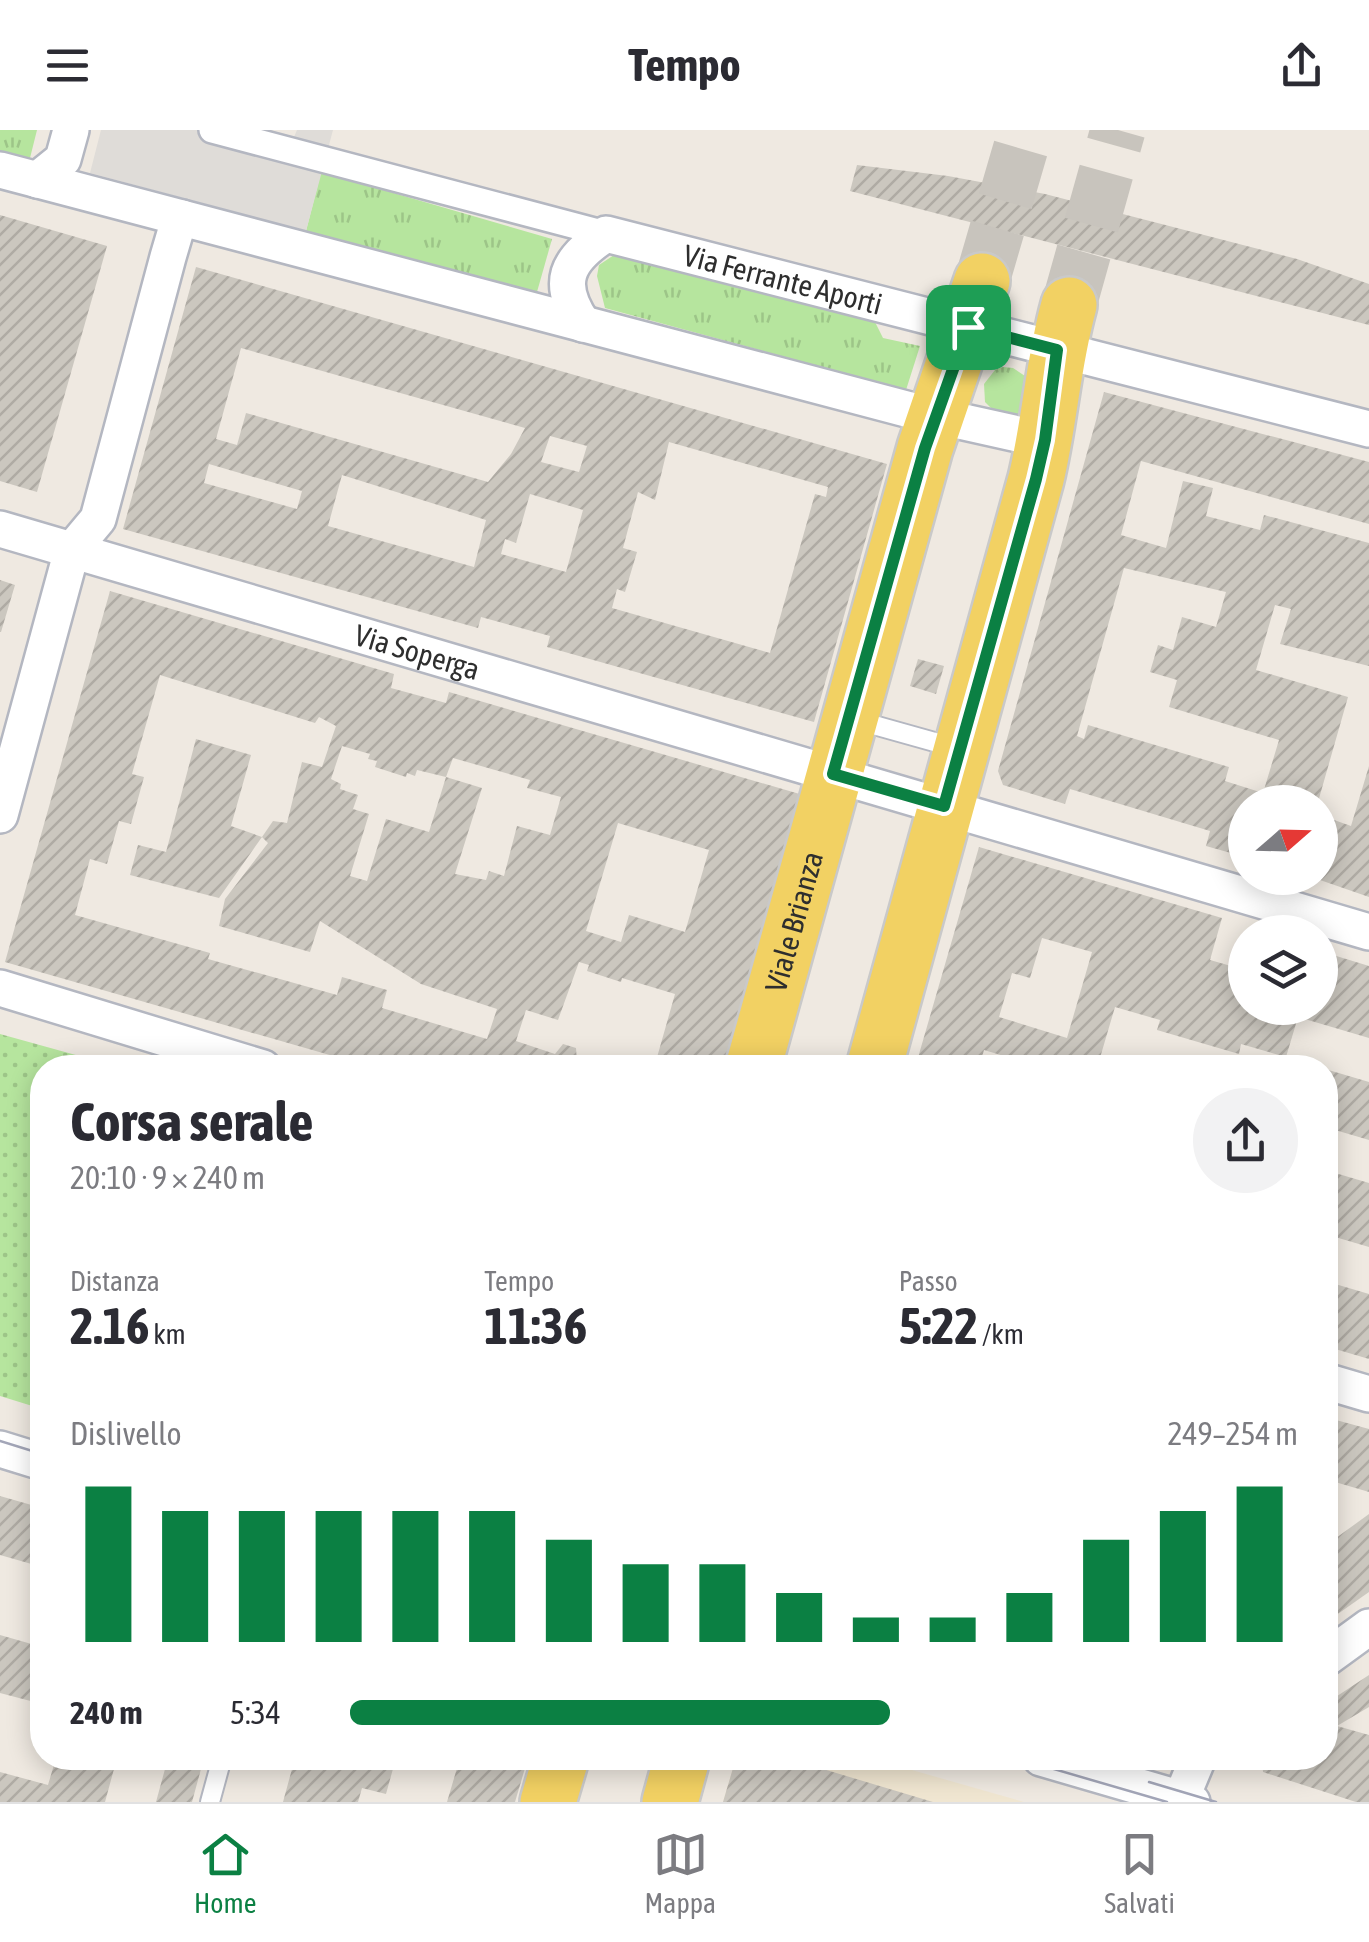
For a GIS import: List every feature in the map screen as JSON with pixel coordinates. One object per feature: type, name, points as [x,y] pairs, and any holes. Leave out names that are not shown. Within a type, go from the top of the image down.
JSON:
[{"type":"main road","name":"Viale Brianza","points":[[757,1055],[936,416],[975,304]]},
{"type":"main road","points":[[877,1055],[1045,440],[1063,327]]},
{"type":"main road","points":[[548,1802],[557,1770]]},
{"type":"main road","points":[[670,1802],[679,1770]]},
{"type":"street","points":[[38,180],[63,159],[72,130]]},
{"type":"street","name":"Via Ferrante Aporti","points":[[212,130],[606,234],[975,304],[1063,327],[1369,429]]},
{"type":"street","points":[[0,170],[936,416],[1045,440]]},
{"type":"street","points":[[0,815],[72,550],[98,519],[182,218]]},
{"type":"street","points":[[584,324],[570,304],[568,276],[575,259],[606,234]]},
{"type":"street","name":"Via Soperga","points":[[0,529],[833,774]]},
{"type":"street","points":[[833,774],[1369,932]]},
{"type":"street","points":[[0,988],[221,1055]]},
{"type":"street","points":[[1338,1385],[1369,1394]]},
{"type":"street","points":[[0,1449],[30,1458]]},
{"type":"street","points":[[1338,1650],[1369,1627]]},
{"type":"street","points":[[1074,1770],[1139,1794],[1186,1800],[1195,1770]]},
{"type":"lane","points":[[850,718],[961,750]]},
{"type":"lane","points":[[210,1802],[219,1770]]},
{"type":"shaded area","points":[[101,130],[270,130],[294,137],[297,130],[333,130],[306,231],[90,173]]},
{"type":"shaded area","points":[[732,1770],[912,1770],[1024,1802],[723,1802]]},
{"type":"green space","points":[[0,130],[37,130],[30,158],[0,151]]},
{"type":"green space","points":[[321,172],[552,239],[537,292],[306,231]]},
{"type":"green space","points":[[623,249],[872,316],[883,338],[920,346],[906,390],[605,308],[597,276],[599,265]]},
{"type":"green space","points":[[1013,368],[1028,378],[1023,411],[1015,416],[998,415],[985,402],[984,384],[995,370]]},
{"type":"green space","points":[[0,1034],[76,1055],[30,1055],[30,1405],[0,1396]]},
{"type":"building","points":[[857,165],[948,176],[1045,194],[1297,259],[1369,284],[1369,325],[850,191]]},
{"type":"building","points":[[0,215],[107,246],[37,492],[0,481]]},
{"type":"building","points":[[196,267],[887,464],[814,722],[547,647],[550,636],[481,617],[478,628],[123,529]],"holes":[[[241,348],[525,428],[511,454],[488,482],[246,413],[237,445],[216,439]],[[550,436],[587,446],[579,472],[541,462]],[[669,442],[828,487],[826,497],[815,494],[770,653],[612,608],[617,589],[625,592],[637,552],[623,548],[638,492],[655,500]],[[209,464],[302,491],[297,509],[204,483]],[[342,475],[486,520],[474,567],[328,526]],[[530,494],[583,510],[566,572],[501,554],[505,539],[516,543]]]},
{"type":"building","points":[[1104,392],[1369,462],[1369,524],[1141,461],[1121,535],[1166,548],[1183,481],[1213,488],[1206,516],[1260,530],[1264,515],[1369,543],[1369,666],[1280,644],[1291,609],[1275,605],[1256,670],[1348,697],[1323,785],[1265,785],[1279,740],[1169,707],[1177,680],[1150,672],[1158,645],[1173,650],[1182,617],[1216,627],[1226,592],[1124,568],[1077,736],[1084,739],[1088,725],[1229,767],[1225,781],[1238,785],[1228,785],[1228,852],[1206,846],[1210,831],[1070,789],[1065,804],[1003,785],[998,771]]},
{"type":"building","points":[[0,580],[15,585],[1,632],[0,632]]},
{"type":"building","points":[[110,591],[394,674],[391,688],[446,703],[449,692],[803,795],[728,1055],[658,1055],[675,994],[587,971],[589,965],[579,962],[558,1020],[526,1010],[516,1041],[555,1054],[563,1044],[576,1048],[576,1055],[330,1055],[5,962]],"holes":[[[160,675],[315,723],[319,717],[336,726],[322,767],[302,762],[287,823],[273,821],[262,837],[268,843],[225,899],[219,926],[310,952],[320,921],[421,984],[497,1009],[487,1039],[382,1008],[387,990],[342,977],[337,995],[208,959],[210,953],[75,915],[90,859],[107,864],[119,821],[131,824],[144,777],[132,774]],[[342,746],[370,754],[368,759],[377,761],[375,767],[406,777],[407,773],[415,776],[417,770],[446,777],[429,832],[386,819],[367,881],[350,876],[369,814],[353,809],[358,795],[340,789],[341,784],[331,779]],[[453,758],[530,780],[527,788],[561,797],[550,835],[517,826],[504,876],[489,871],[486,880],[455,874],[482,788],[446,777]],[[618,823],[709,850],[685,932],[629,915],[621,942],[586,931]]]},
{"type":"building","points":[[918,659],[944,666],[936,694],[910,686]]},
{"type":"building","points":[[196,739],[251,755],[231,826],[262,837],[219,898],[130,875],[138,845],[166,852]]},
{"type":"building","points":[[1369,766],[1369,897],[1338,886],[1338,821],[1351,826]]},
{"type":"building","points":[[979,847],[1222,918],[1210,960],[1228,965],[1228,1025],[1296,1025],[1287,1055],[1241,1044],[1239,1054],[1157,1030],[1160,1020],[1115,1007],[1101,1055],[1000,1055],[984,1050],[983,1055],[919,1055]],"holes":[[[1042,938],[1092,952],[1067,1038],[999,1017],[1012,973],[1030,978]]]},
{"type":"building","points":[[1338,957],[1369,966],[1369,1038],[1325,1025],[1338,1025]]},
{"type":"building","points":[[1338,1073],[1369,1082],[1369,1140],[1338,1131]]},
{"type":"building","points":[[1338,1174],[1369,1183],[1369,1247],[1338,1238]]},
{"type":"building","points":[[1338,1285],[1369,1294],[1369,1359],[1338,1350]]},
{"type":"building","points":[[1338,1421],[1369,1429],[1369,1492],[1338,1483]]},
{"type":"building","points":[[0,1496],[30,1505],[30,1564],[0,1555]]},
{"type":"building","points":[[1369,1514],[1369,1592],[1338,1614],[1338,1537]]},
{"type":"building","points":[[0,1635],[30,1644],[30,1701],[0,1693]]},
{"type":"building","points":[[1369,1675],[1369,1707],[1338,1725],[1338,1695]]},
{"type":"building","points":[[1338,1726],[1369,1735],[1369,1802],[1356,1802],[1263,1772],[1338,1770]]},
{"type":"building","points":[[52,1770],[114,1770],[105,1802],[0,1802],[0,1772],[48,1785]]},
{"type":"building","points":[[165,1770],[201,1770],[192,1802],[156,1802]]},
{"type":"building","points":[[292,1770],[393,1770],[386,1794],[362,1788],[358,1802],[283,1802]]},
{"type":"building","points":[[456,1770],[524,1770],[515,1802],[447,1802]]},
{"type":"building","points":[[732,1770],[826,1770],[933,1802],[723,1802]]},
{"type":"tunnel","points":[[982,281],[1026,130]]},
{"type":"tunnel","points":[[1069,305],[1118,130]]},
{"type":"tram line","points":[[0,1441],[30,1450]]},
{"type":"tram line","points":[[1057,1770],[1167,1802]]},
{"type":"tram line","points":[[1149,1782],[1216,1802]]},
{"type":"route","points":[[968,327],[1057,350],[1036,479],[944,806],[833,774],[925,448],[968,327]]}]
